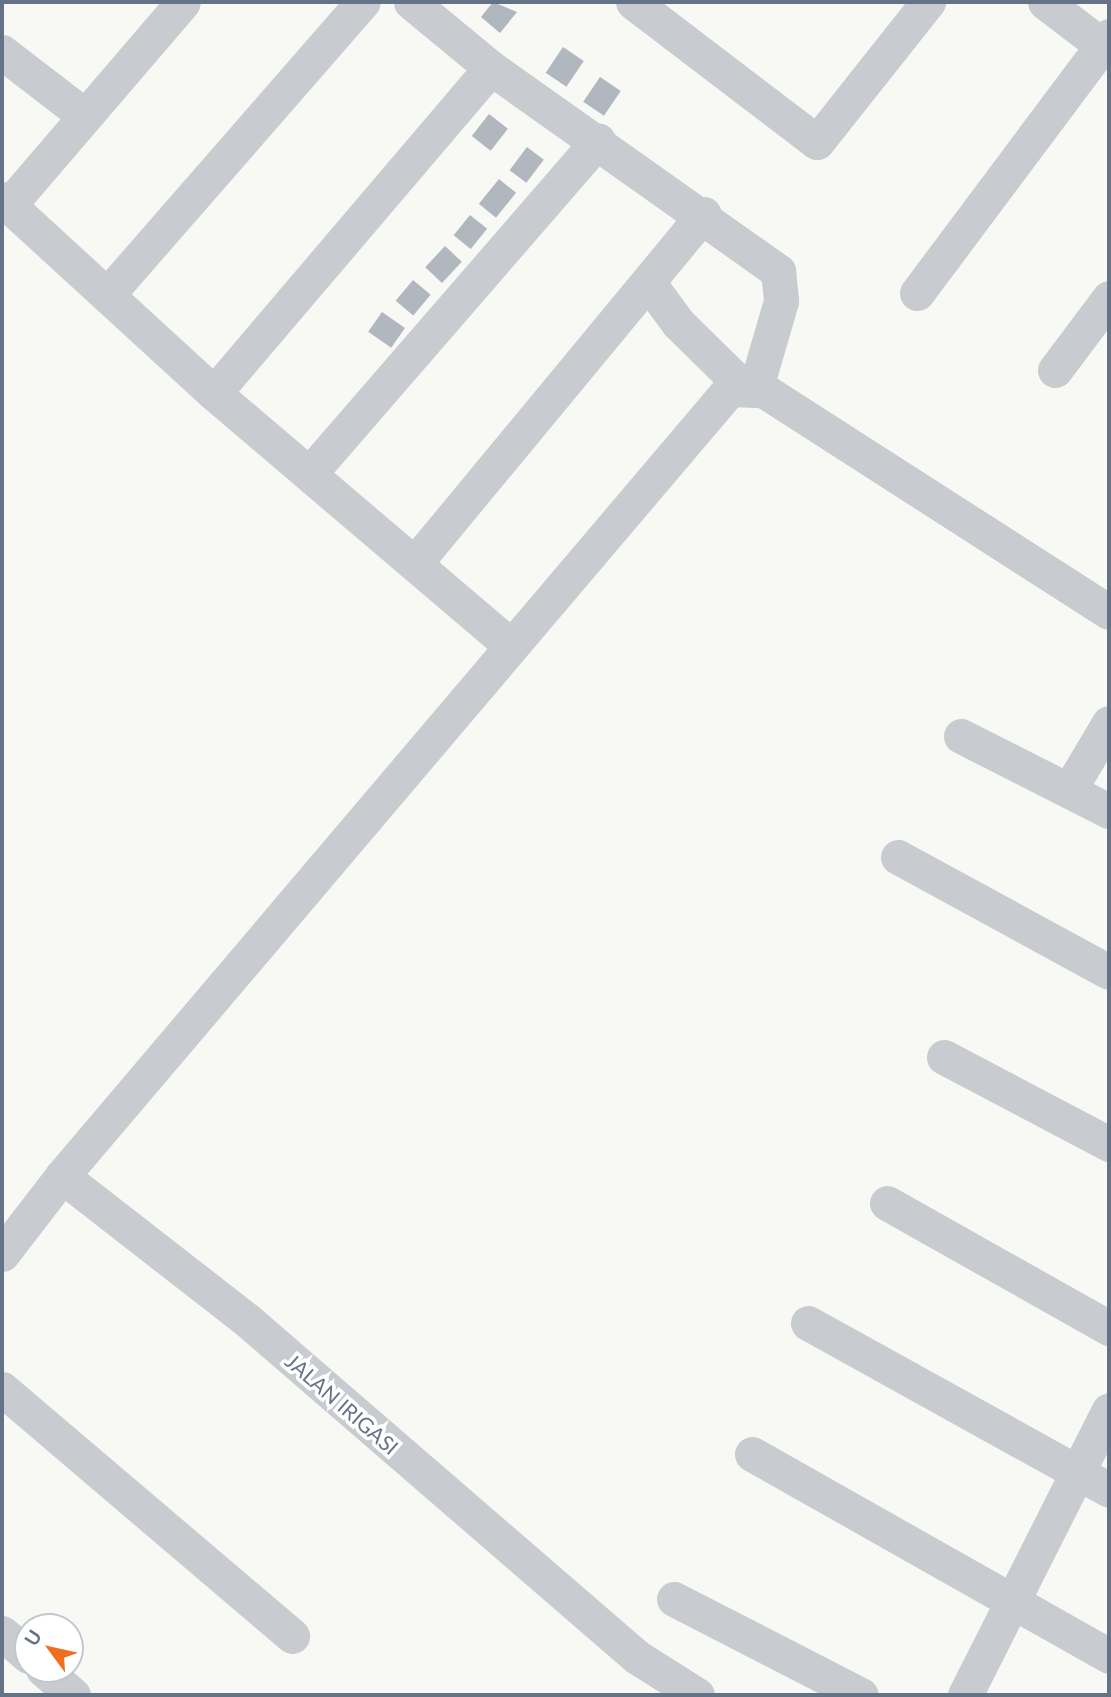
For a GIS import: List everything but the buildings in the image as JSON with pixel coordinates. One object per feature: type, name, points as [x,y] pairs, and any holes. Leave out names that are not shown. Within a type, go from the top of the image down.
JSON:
[{"type":"street","points":[[107,295],[363,2]]},
{"type":"street","points":[[2,1254],[62,1176],[722,396],[749,386],[781,301],[778,271],[704,214],[491,68],[411,2]]},
{"type":"street","points":[[633,2],[817,142],[928,2]]},
{"type":"street","points":[[918,293],[1107,45],[1045,2]]},
{"type":"street","points":[[180,3],[85,116],[5,202],[214,393],[511,646]]},
{"type":"street","points":[[2,51],[85,116]]},
{"type":"street","points":[[214,393],[491,68]]},
{"type":"street","points":[[310,473],[598,141]]},
{"type":"street","points":[[415,563],[704,214]]},
{"type":"street","points":[[648,282],[678,323],[749,386],[1109,612]]},
{"type":"street","points":[[1055,370],[1109,298]]},
{"type":"street","points":[[1069,790],[1109,723]]},
{"type":"street","points":[[961,736],[1109,811]]},
{"type":"street","points":[[898,857],[1109,972]]},
{"type":"street","points":[[944,1057],[1109,1144]]},
{"type":"street","name":"JALAN IRIGASI","points":[[62,1176],[247,1320],[637,1657],[697,1695]]},
{"type":"street","points":[[887,1203],[1109,1328]]},
{"type":"street","points":[[808,1323],[1109,1490]]},
{"type":"street","points":[[2,1389],[292,1636]]},
{"type":"street","points":[[965,1695],[1109,1410]]},
{"type":"street","points":[[752,1454],[1010,1603],[1109,1656]]},
{"type":"street","points":[[674,1599],[861,1695]]},
{"type":"street","points":[[59,1683],[73,1695]]}]
